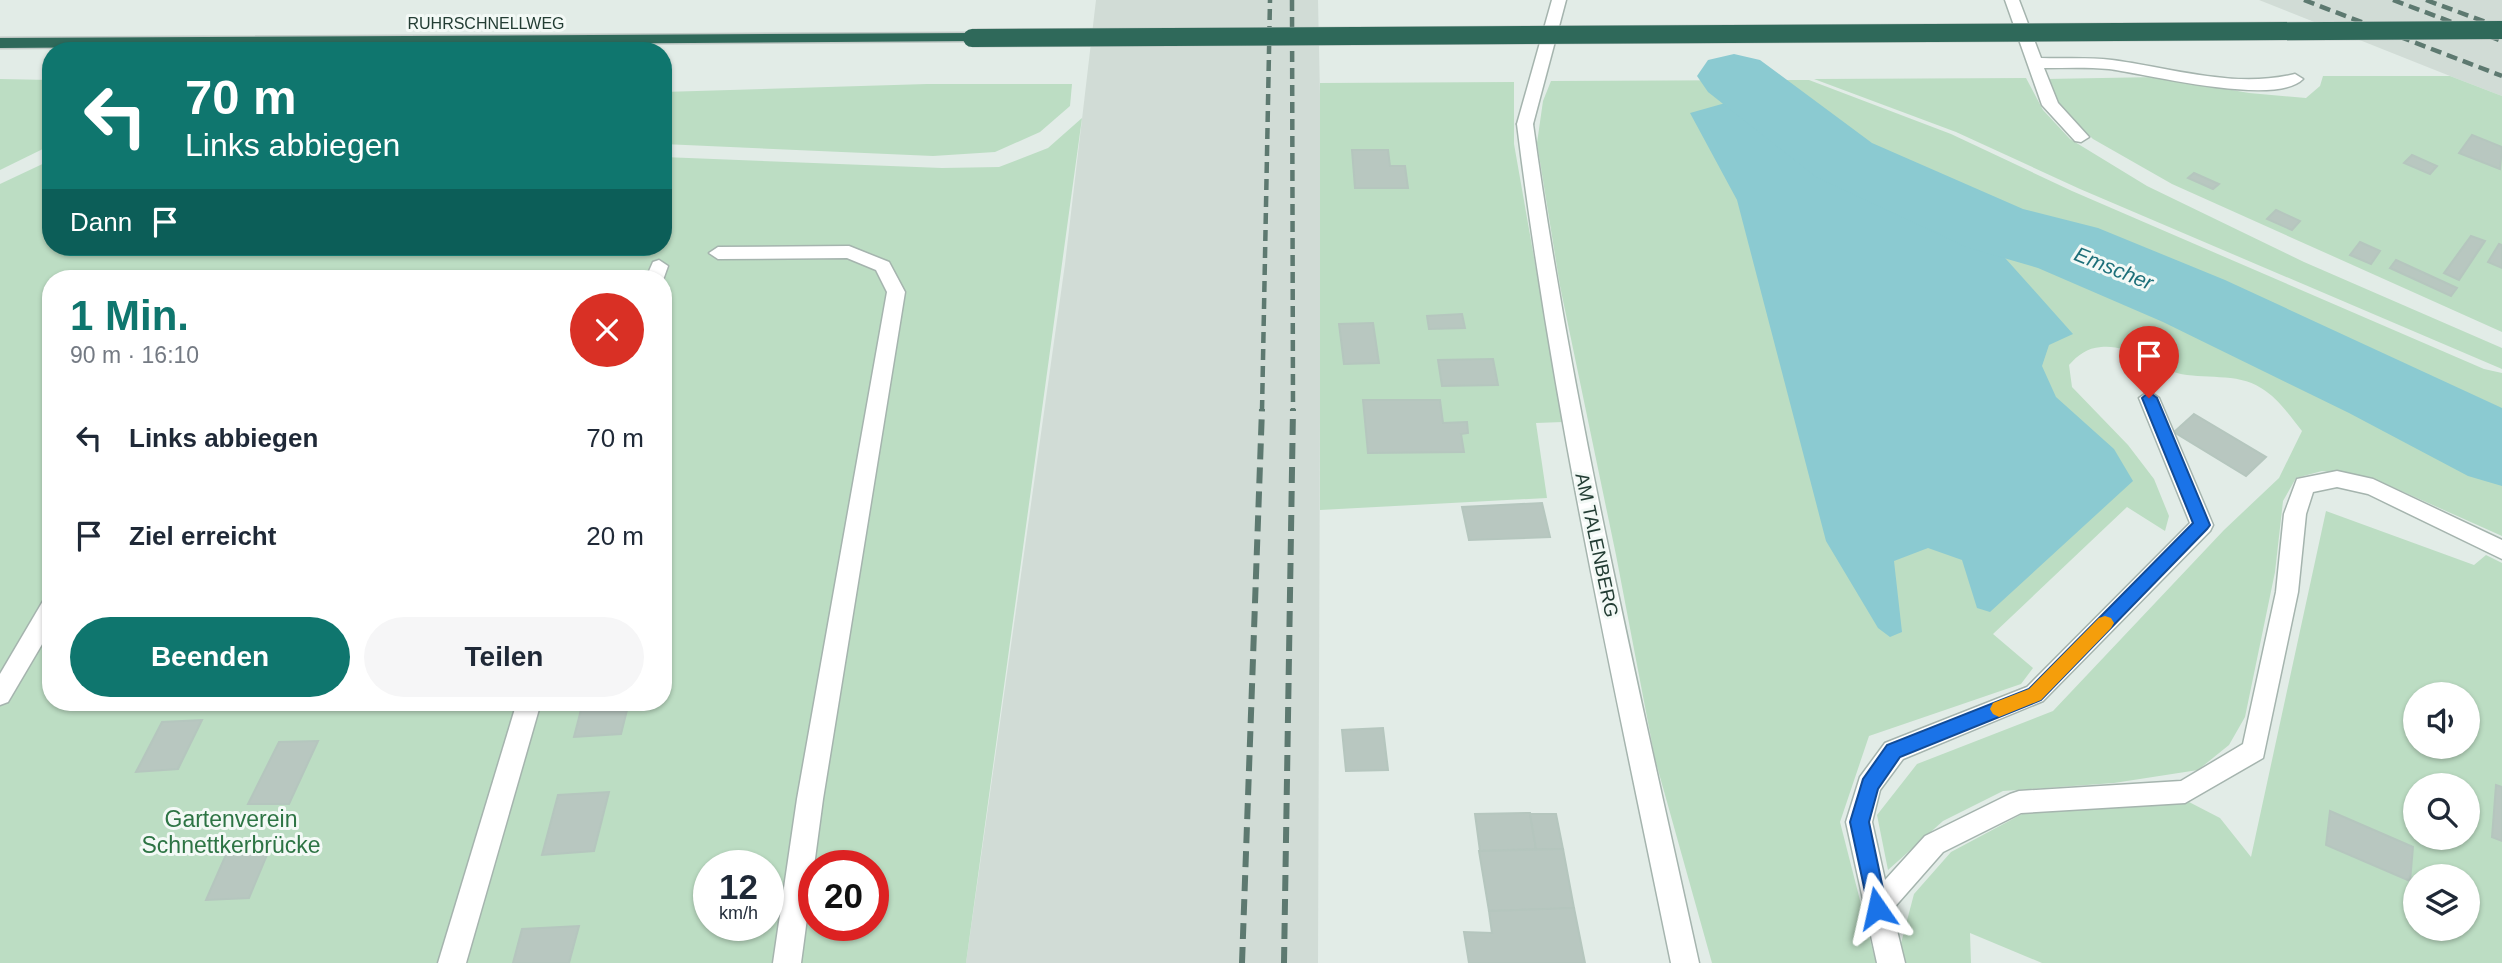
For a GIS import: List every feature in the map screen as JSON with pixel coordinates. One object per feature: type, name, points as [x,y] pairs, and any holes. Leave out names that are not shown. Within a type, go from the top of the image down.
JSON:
[{"type":"highway","name":"RUHRSCHNELLWEG","points":[[194,42],[2502,30]]},
{"type":"highway","name":"RUHRSCHNELLWEG","points":[[0,43],[42,43]]},
{"type":"street","name":"AM TALENBERG","points":[[1559,0],[1525,124],[1535,209],[1582,473],[1685,963]]},
{"type":"street","points":[[2012,0],[2050,105],[2081,137]]},
{"type":"street","points":[[2035,63],[2108,65],[2234,83],[2279,85],[2295,79]]},
{"type":"street","points":[[718,253],[849,251],[883,266],[896,292],[810,799],[787,963]]},
{"type":"street","points":[[1891,963],[1860,822],[1869,785],[1894,751],[2035,694],[2202,525],[2149,398]]},
{"type":"street","points":[[1877,908],[1934,844],[2019,802],[2185,792],[2254,750],[2287,592],[2295,514],[2304,485],[2337,479],[2373,486],[2502,550]]},
{"type":"street","points":[[0,695],[42,623]]},
{"type":"street","points":[[452,963],[526,711]]},
{"type":"shaded area","points":[[1096,0],[1318,0],[1321,143],[1318,963],[966,963],[1065,264]]},
{"type":"shaded area","points":[[2259,0],[2502,0],[2502,96],[2450,76]]},
{"type":"green space","points":[[2323,76],[2450,76],[2502,96],[2502,332],[2172,184],[2093,139],[2057,105],[2046,79],[2158,77],[2249,93],[2306,98],[2320,86]]},
{"type":"green space","points":[[2026,78],[2043,110],[2070,139],[2147,186],[2304,262],[2502,348],[2502,369],[2080,189],[1956,132],[1814,79]]},
{"type":"green space","points":[[0,79],[42,80],[42,149],[0,170]]},
{"type":"green space","points":[[1809,80],[1951,134],[2072,191],[2484,369],[2502,373],[2502,536],[2370,477],[2322,471],[2296,478],[2283,501],[2275,572],[2245,717],[2229,745],[2198,770],[2114,783],[2003,791],[1943,821],[1888,870],[1877,815],[1917,764],[2053,711],[2224,530],[2279,478],[2302,431],[2273,397],[2252,383],[2231,378],[2177,373],[2130,352],[2111,347],[2091,349],[2083,353],[2069,365],[2072,387],[2128,445],[2154,479],[2169,516],[2165,531],[2127,507],[1993,634],[2033,668],[2021,684],[1869,736],[1840,822],[1876,963],[1712,963],[1655,759],[1560,286],[1537,143],[1543,101],[1551,81]]},
{"type":"green space","points":[[1514,82],[1514,144],[1563,422],[1536,423],[1547,498],[1320,510],[1320,83]]},
{"type":"green space","points":[[927,84],[1072,84],[1070,106],[1040,132],[995,152],[933,156],[672,144],[672,92]]},
{"type":"green space","name":"Gartenverein Schnettkerbrücke","points":[[1082,118],[966,963],[0,963],[0,184],[42,164],[42,256],[672,256],[672,157],[942,168],[999,167],[1048,148]]},
{"type":"green space","points":[[2326,511],[2474,565],[2486,555],[2502,563],[2502,963],[2042,963],[1970,933],[1971,963],[1904,963],[1900,947],[1914,894],[1951,852],[2024,813],[2189,802],[2220,818],[2251,857]]},
{"type":"water","points":[[1736,100],[1817,164],[1949,228],[1989,240],[2073,334],[2049,345],[2042,366],[2056,397],[2114,449],[2133,481],[1990,612],[1977,608],[1962,560],[1928,548],[1894,561],[1902,632],[1890,637],[1878,628],[1826,541],[1737,200],[1690,113]]},
{"type":"building","points":[[2472,135],[2502,147],[2500,169],[2459,153]]},
{"type":"building","points":[[1352,150],[1388,150],[1390,166],[1405,166],[1408,188],[1355,188]]},
{"type":"building","points":[[2412,155],[2437,166],[2430,174],[2404,163]]},
{"type":"building","points":[[2194,173],[2219,184],[2213,189],[2188,178]]},
{"type":"building","points":[[2276,210],[2300,221],[2292,230],[2267,219]]},
{"type":"building","points":[[2471,236],[2485,241],[2459,280],[2444,273]]},
{"type":"building","points":[[2360,242],[2380,251],[2371,264],[2350,255]]},
{"type":"building","points":[[2499,244],[2502,245],[2502,268],[2488,262]]},
{"type":"building","points":[[2396,260],[2457,288],[2451,296],[2390,268]]},
{"type":"building","points":[[1462,314],[1465,328],[1429,329],[1427,316]]},
{"type":"building","points":[[1373,323],[1379,363],[1344,364],[1339,324]]},
{"type":"building","points":[[1493,359],[1498,385],[1442,386],[1438,360]]},
{"type":"building","points":[[1363,400],[1440,400],[1443,423],[1467,422],[1468,433],[1461,434],[1464,452],[1368,453]]},
{"type":"building","points":[[2194,414],[2266,457],[2246,476],[2174,432]]},
{"type":"building","points":[[1542,503],[1550,537],[1469,540],[1462,507]]},
{"type":"building","points":[[581,711],[627,711],[621,734],[574,737]]},
{"type":"building","points":[[202,720],[178,769],[136,772],[162,722]]},
{"type":"building","points":[[1383,728],[1388,770],[1346,771],[1342,730]]},
{"type":"building","points":[[318,741],[289,804],[248,804],[279,742]]},
{"type":"building","points":[[2496,785],[2502,787],[2502,841],[2492,837]]},
{"type":"building","points":[[609,792],[594,851],[542,855],[558,795]]},
{"type":"building","points":[[2330,811],[2403,843],[2403,850],[2413,850],[2412,864],[2403,864],[2403,878],[2326,845]]},
{"type":"building","points":[[1530,813],[1536,849],[1480,851],[1475,814]]},
{"type":"building","points":[[1530,814],[1556,814],[1563,849],[1536,849]]},
{"type":"building","points":[[274,838],[249,898],[206,900],[232,841]]},
{"type":"building","points":[[1563,849],[1574,908],[1489,911],[1479,851]]},
{"type":"building","points":[[1574,908],[1585,963],[1469,963],[1464,932],[1492,933],[1489,911]]},
{"type":"building","points":[[579,926],[569,963],[513,963],[522,929]]},
{"type":"waterway","name":"Emscher","points":[[1734,76],[1844,160],[1995,228],[2068,248],[2194,301],[2382,389],[2502,450]]},
{"type":"railway","points":[[1262,411],[1270,0]]},
{"type":"railway","points":[[1292,0],[1293,409]]},
{"type":"railway","points":[[2304,0],[2502,76]]},
{"type":"railway","points":[[2393,0],[2502,41]]},
{"type":"railway","points":[[2426,0],[2502,28]]},
{"type":"railway","points":[[1242,963],[1262,409]]},
{"type":"railway","points":[[1284,963],[1293,409]]},
{"type":"slow traffic","points":[[1999,709],[2035,694],[2105,623]]},
{"type":"route","points":[[1877,908],[1860,822],[1869,785],[1894,751],[2035,694],[2202,525],[2149,398]]}]
